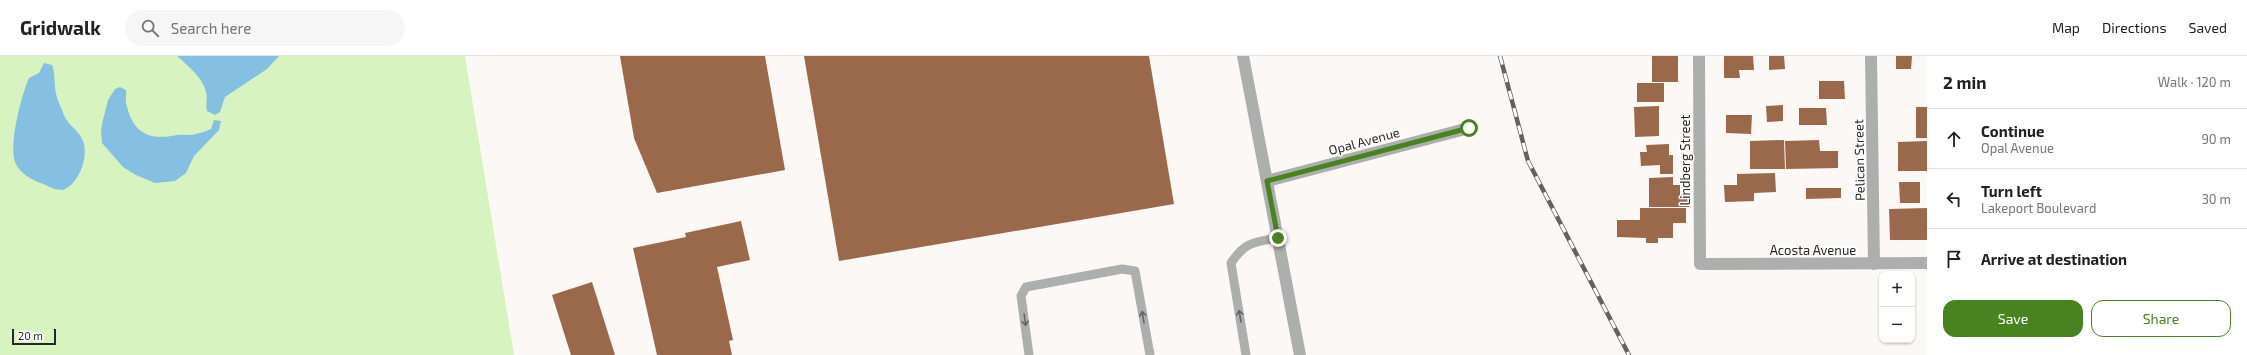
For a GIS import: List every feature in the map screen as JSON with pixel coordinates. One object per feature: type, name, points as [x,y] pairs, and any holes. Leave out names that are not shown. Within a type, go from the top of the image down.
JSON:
[{"type":"street","points":[[1243,56],[1300,355]]},
{"type":"street","name":"Lindberg Street","points":[[1699,56],[1700,264]]},
{"type":"street","name":"Pelican Street","points":[[1871,56],[1874,264]]},
{"type":"street","name":"Opal Avenue","points":[[1267,181],[1469,128]]},
{"type":"street","name":"Acosta Avenue","points":[[1700,264],[1927,263]]},
{"type":"lane","points":[[1246,355],[1231,262],[1238,252],[1250,242],[1278,238]]},
{"type":"lane","points":[[1029,355],[1021,296],[1026,287],[1122,269],[1135,271],[1150,355]]},
{"type":"green space","points":[[0,56],[465,56],[514,355],[0,355]]},
{"type":"water","points":[[177,56],[279,56],[267,69],[225,97],[220,112],[215,115],[207,111],[207,95],[202,82]]},
{"type":"water","points":[[44,63],[52,65],[57,98],[68,122],[76,130],[84,143],[84,159],[79,175],[69,187],[63,190],[50,187],[26,176],[15,162],[14,143],[19,107],[29,78],[39,73]]},
{"type":"water","points":[[120,87],[126,90],[126,103],[133,122],[143,132],[150,135],[167,137],[194,135],[211,129],[214,120],[221,121],[219,130],[194,156],[186,173],[175,181],[155,183],[136,175],[123,167],[102,143],[101,130],[108,100],[115,89]]},
{"type":"building","points":[[620,56],[765,56],[785,170],[657,193],[634,138]]},
{"type":"building","points":[[804,56],[1149,56],[1174,204],[839,261]]},
{"type":"building","points":[[1652,56],[1678,56],[1678,82],[1652,82]]},
{"type":"building","points":[[1724,56],[1753,56],[1754,70],[1739,70],[1740,78],[1724,78]]},
{"type":"building","points":[[1769,56],[1784,56],[1785,69],[1769,70]]},
{"type":"building","points":[[1896,56],[1912,56],[1911,69],[1896,69]]},
{"type":"building","points":[[1819,81],[1844,81],[1845,99],[1819,99]]},
{"type":"building","points":[[1637,83],[1664,83],[1664,102],[1637,102]]},
{"type":"building","points":[[1783,105],[1783,121],[1767,122],[1766,106]]},
{"type":"building","points":[[1659,106],[1659,136],[1635,137],[1634,107]]},
{"type":"building","points":[[1916,107],[1927,107],[1927,138],[1916,138]]},
{"type":"building","points":[[1799,108],[1826,108],[1827,125],[1799,125]]},
{"type":"building","points":[[1726,115],[1752,115],[1751,134],[1726,133]]},
{"type":"building","points":[[1784,140],[1785,169],[1750,169],[1750,141]]},
{"type":"building","points":[[1819,140],[1820,151],[1838,151],[1838,168],[1786,169],[1785,141]]},
{"type":"building","points":[[1927,141],[1927,171],[1898,171],[1898,142]]},
{"type":"building","points":[[1669,144],[1669,155],[1673,155],[1673,174],[1660,174],[1660,165],[1641,166],[1640,152],[1647,152],[1646,145]]},
{"type":"building","points":[[1775,173],[1776,192],[1754,193],[1754,201],[1725,202],[1724,185],[1737,185],[1737,174]]},
{"type":"building","points":[[1673,177],[1673,185],[1680,185],[1680,196],[1689,196],[1689,207],[1649,207],[1649,178]]},
{"type":"building","points":[[1899,182],[1920,182],[1920,203],[1900,203]]},
{"type":"building","points":[[1806,188],[1841,188],[1841,198],[1806,199]]},
{"type":"building","points":[[1640,208],[1686,208],[1686,223],[1673,223],[1673,238],[1658,238],[1658,243],[1646,243],[1646,238],[1617,237],[1617,220],[1640,220]]},
{"type":"building","points":[[1927,208],[1927,240],[1890,240],[1889,209]]},
{"type":"building","points":[[741,221],[750,260],[717,267],[733,340],[729,341],[732,355],[657,355],[633,248],[686,237],[685,233]]},
{"type":"building","points":[[592,282],[615,355],[571,355],[552,295]]},
{"type":"railway","points":[[1500,56],[1528,161],[1629,355]]},
{"type":"route","points":[[1278,238],[1267,181],[1469,128]]}]
